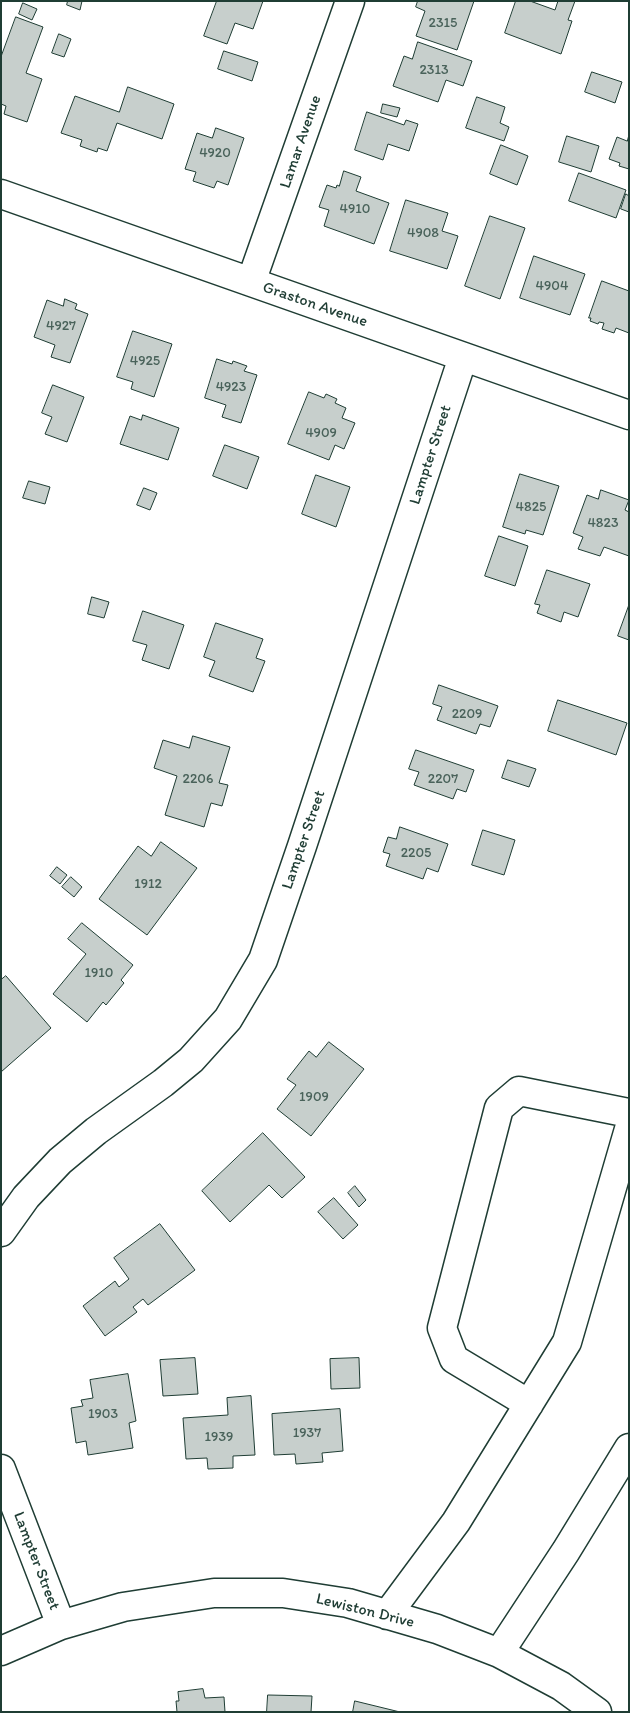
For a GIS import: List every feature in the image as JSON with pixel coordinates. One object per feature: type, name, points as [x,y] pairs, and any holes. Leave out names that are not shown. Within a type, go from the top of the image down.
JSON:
[{"type":"street","name":"Lamar Avenue","points":[[251,282],[350,1]]},
{"type":"street","name":"Graston Avenue","points":[[1,194],[629,415]]},
{"type":"street","name":"Lampter Street","points":[[1,1232],[26,1197],[60,1161],[96,1131],[163,1083],[191,1060],[228,1019],[263,960],[312,818],[463,357]]},
{"type":"street","points":[[529,1404],[454,1359],[442,1328],[499,1108],[520,1091],[629,1113]]},
{"type":"street","points":[[387,1614],[456,1522],[567,1342],[629,1129]]},
{"type":"street","points":[[499,1653],[566,1551],[629,1448]]},
{"type":"street","name":"Lampter Street","points":[[1,1469],[61,1625]]},
{"type":"street","name":"Lewiston Drive","points":[[1,1652],[61,1625],[123,1607],[214,1593],[283,1593],[348,1603],[437,1629],[499,1653],[561,1686],[597,1712]]},
{"type":"building","points":[[68,1],[82,1],[80,10],[67,5]]},
{"type":"building","points":[[217,1],[263,1],[253,29],[235,23],[227,44],[204,36]]},
{"type":"building","points":[[418,1],[474,1],[457,50],[416,36],[425,11],[416,7]]},
{"type":"building","points":[[516,1],[530,1],[555,10],[558,1],[575,1],[568,20],[572,21],[561,54],[505,33]]},
{"type":"building","points":[[23,3],[37,9],[32,20],[19,14]]},
{"type":"building","points":[[16,17],[43,27],[26,73],[42,79],[27,122],[4,114],[6,106],[1,104],[1,57]]},
{"type":"building","points":[[59,34],[71,39],[64,57],[52,53]]},
{"type":"building","points":[[418,42],[472,61],[463,86],[446,80],[438,102],[393,86],[404,56],[412,59]]},
{"type":"building","points":[[224,51],[258,62],[252,81],[218,69]]},
{"type":"building","points":[[592,72],[622,82],[615,103],[585,92]]},
{"type":"building","points":[[128,87],[174,104],[162,139],[117,123],[107,151],[98,148],[97,152],[80,146],[82,140],[61,133],[75,96],[119,112]]},
{"type":"building","points":[[477,97],[505,107],[500,123],[509,127],[504,141],[466,128]]},
{"type":"building","points":[[383,104],[400,108],[397,117],[381,113]]},
{"type":"building","points":[[367,112],[404,125],[406,120],[418,124],[409,151],[388,144],[383,160],[355,150]]},
{"type":"building","points":[[216,128],[244,138],[228,185],[217,181],[214,188],[193,181],[196,172],[185,169],[197,133],[212,138]]},
{"type":"building","points":[[629,135],[629,169],[619,166],[620,163],[609,159],[617,137],[627,141]]},
{"type":"building","points":[[567,136],[599,146],[591,172],[559,162]]},
{"type":"building","points":[[501,145],[528,156],[517,185],[490,174]]},
{"type":"building","points":[[344,171],[361,177],[356,191],[389,203],[374,244],[324,226],[329,210],[319,207],[327,185],[336,188],[337,185],[339,186]]},
{"type":"building","points":[[579,173],[626,190],[616,218],[569,201]]},
{"type":"building","points":[[626,194],[629,196],[629,212],[621,209]]},
{"type":"building","points":[[406,200],[448,213],[442,231],[458,236],[447,269],[390,251]]},
{"type":"building","points":[[490,216],[525,228],[500,299],[465,286]]},
{"type":"building","points":[[534,256],[585,274],[570,315],[520,298]]},
{"type":"building","points":[[602,281],[629,291],[629,333],[616,328],[614,333],[602,329],[604,323],[599,322],[598,324],[590,321],[591,318],[589,318]]},
{"type":"building","points":[[65,299],[77,304],[75,309],[88,314],[70,363],[51,357],[55,345],[34,337],[47,300],[63,306]]},
{"type":"building","points":[[133,331],[172,344],[154,397],[131,389],[133,382],[117,377]]},
{"type":"building","points":[[217,359],[232,364],[233,361],[247,366],[244,371],[257,375],[241,423],[222,417],[226,405],[205,398]]},
{"type":"building","points":[[53,385],[84,397],[67,442],[45,434],[52,417],[42,413]]},
{"type":"building","points":[[309,392],[324,398],[326,394],[337,399],[335,403],[346,408],[342,418],[355,423],[344,449],[335,445],[329,460],[288,444]]},
{"type":"building","points":[[143,415],[179,428],[168,460],[120,444],[130,416],[141,420]]},
{"type":"building","points":[[225,445],[259,457],[247,489],[213,476]]},
{"type":"building","points":[[520,474],[559,486],[543,535],[526,530],[525,534],[503,527]]},
{"type":"building","points":[[316,475],[350,487],[336,527],[302,514]]},
{"type":"building","points":[[29,481],[50,487],[45,504],[23,498]]},
{"type":"building","points":[[144,488],[157,493],[150,510],[137,505]]},
{"type":"building","points":[[601,490],[629,500],[625,510],[629,512],[629,556],[604,547],[600,556],[578,549],[583,537],[573,533],[587,495],[598,499]]},
{"type":"building","points":[[499,536],[528,546],[515,586],[485,576]]},
{"type":"building","points":[[547,570],[590,584],[578,617],[564,612],[561,622],[537,613],[540,605],[535,604]]},
{"type":"building","points":[[92,597],[109,602],[104,618],[88,614]]},
{"type":"building","points":[[629,605],[629,640],[618,636]]},
{"type":"building","points":[[143,611],[184,625],[169,669],[142,660],[147,645],[133,641]]},
{"type":"building","points":[[216,623],[263,639],[256,658],[265,661],[253,692],[209,676],[215,661],[204,657]]},
{"type":"building","points":[[439,685],[498,706],[490,727],[480,724],[476,734],[437,720],[442,707],[433,704]]},
{"type":"building","points":[[558,700],[627,723],[616,755],[548,731]]},
{"type":"building","points":[[193,736],[230,747],[219,783],[228,785],[222,806],[211,803],[204,827],[165,815],[177,776],[154,768],[163,740],[189,748]]},
{"type":"building","points":[[416,750],[474,770],[466,792],[457,789],[453,799],[414,785],[419,772],[409,769]]},
{"type":"building","points":[[508,760],[536,769],[529,787],[502,778]]},
{"type":"building","points":[[400,827],[448,844],[438,872],[427,868],[423,879],[386,866],[390,854],[383,852],[388,837],[396,839]]},
{"type":"building","points":[[483,830],[515,840],[504,875],[472,865]]},
{"type":"building","points":[[161,842],[197,868],[147,935],[99,899],[138,846],[151,856]]},
{"type":"building","points":[[57,867],[67,875],[60,884],[50,876]]},
{"type":"building","points":[[71,877],[82,887],[74,897],[62,887]]},
{"type":"building","points":[[82,923],[133,965],[121,980],[124,983],[106,1005],[103,1002],[87,1022],[53,994],[86,954],[68,939]]},
{"type":"building","points":[[6,976],[51,1028],[1,1072],[1,980]]},
{"type":"building","points":[[329,1042],[364,1069],[311,1136],[277,1109],[296,1085],[287,1079],[309,1051],[316,1057]]},
{"type":"building","points":[[263,1133],[305,1177],[282,1198],[269,1185],[230,1222],[202,1191]]},
{"type":"building","points":[[355,1186],[366,1200],[359,1207],[348,1193]]},
{"type":"building","points":[[334,1198],[358,1225],[343,1239],[318,1212]]},
{"type":"building","points":[[160,1224],[195,1270],[148,1305],[143,1299],[133,1307],[137,1312],[105,1336],[83,1306],[115,1281],[119,1287],[129,1279],[114,1258]]},
{"type":"building","points":[[195,1358],[198,1394],[163,1396],[160,1360]]},
{"type":"building","points":[[359,1358],[360,1388],[331,1389],[330,1359]]},
{"type":"building","points":[[128,1374],[136,1421],[129,1423],[133,1448],[88,1455],[86,1441],[76,1443],[71,1408],[83,1406],[81,1400],[93,1398],[90,1380]]},
{"type":"building","points":[[251,1396],[255,1455],[233,1456],[233,1468],[208,1469],[207,1458],[186,1459],[183,1418],[228,1415],[227,1398]]},
{"type":"building","points":[[340,1409],[343,1451],[322,1453],[323,1462],[296,1464],[295,1454],[274,1455],[272,1414]]},
{"type":"building","points":[[203,1689],[205,1698],[224,1697],[225,1712],[177,1712],[176,1701],[179,1701],[178,1692]]},
{"type":"building","points":[[268,1695],[312,1696],[311,1712],[267,1712]]},
{"type":"building","points":[[355,1701],[400,1712],[353,1712]]}]
